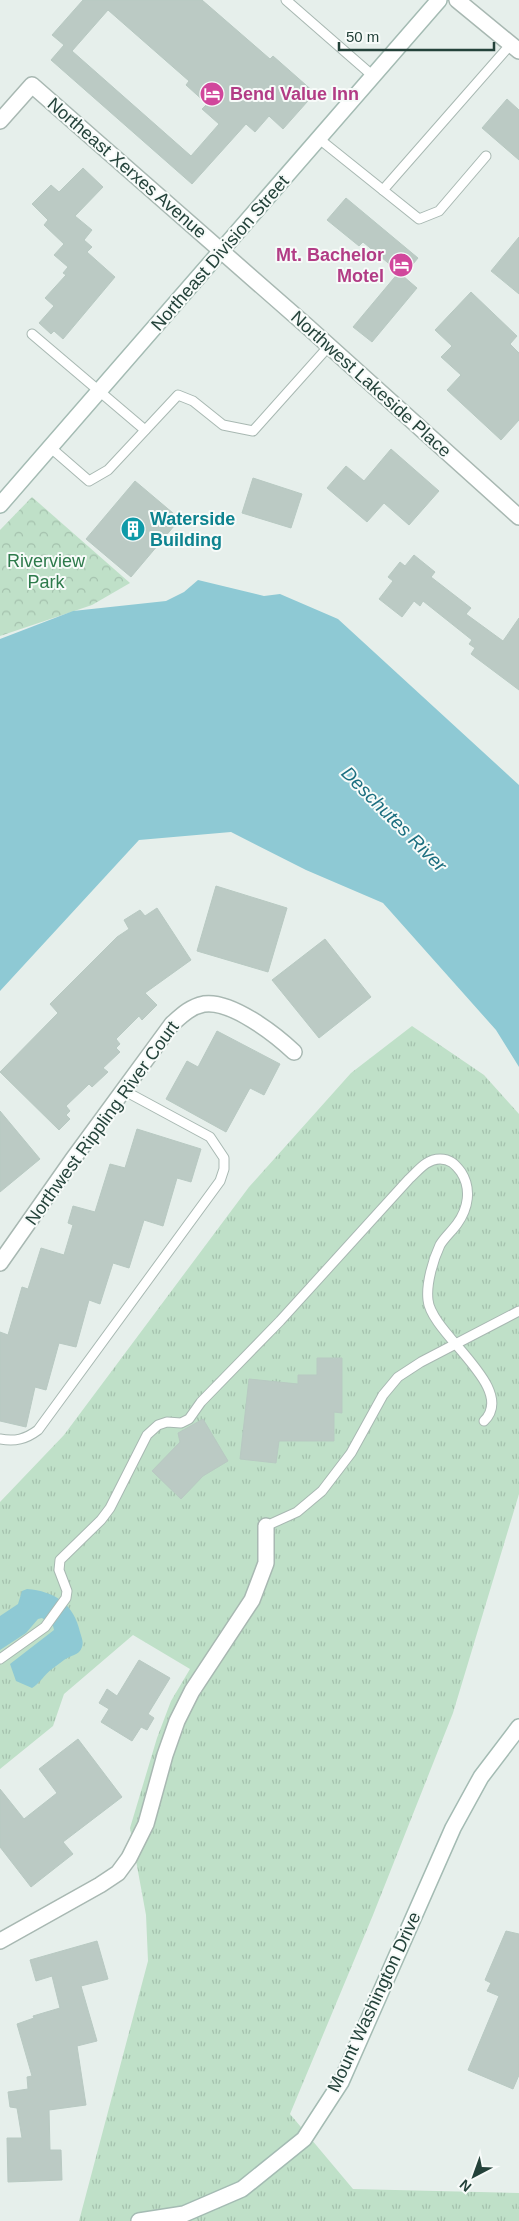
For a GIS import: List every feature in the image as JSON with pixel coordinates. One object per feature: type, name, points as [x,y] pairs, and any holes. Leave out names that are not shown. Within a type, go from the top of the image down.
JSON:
[{"type":"street","name":"Northeast Division Street","points":[[0,504],[222,252],[318,138],[439,0]]},
{"type":"street","points":[[457,0],[515,47]]},
{"type":"street","name":"Northeast Xerxes Avenue","points":[[0,121],[32,85],[222,252]]},
{"type":"street","name":"Northwest Lakeside Place","points":[[222,252],[519,517]]},
{"type":"street","name":"Northwest Rippling River Court","points":[[0,1263],[123,1090],[172,1024],[187,1010],[205,1004],[224,1006],[274,1034],[294,1052]]},
{"type":"street","points":[[0,1941],[100,1885],[118,1873],[129,1858],[146,1824],[165,1755],[177,1722],[192,1691],[252,1600],[266,1563],[266,1526]]},
{"type":"street","name":"Mount Washington Drive","points":[[139,2221],[184,2214],[242,2189],[304,2139],[341,2082],[453,1828],[481,1777],[519,1727]]},
{"type":"lane","points":[[286,0],[373,76]]},
{"type":"lane","points":[[383,190],[515,47]]},
{"type":"lane","points":[[318,138],[419,219],[439,211],[486,156]]},
{"type":"lane","points":[[32,334],[145,430]]},
{"type":"lane","points":[[51,448],[89,481],[108,470],[178,395],[193,402],[223,425],[253,431],[329,346]]},
{"type":"lane","points":[[0,1439],[15,1441],[29,1437],[38,1430],[220,1181],[224,1169],[224,1158],[210,1137],[123,1090]]},
{"type":"lane","points":[[0,1659],[45,1627],[66,1598],[67,1591],[59,1570],[60,1560],[101,1520],[110,1508],[147,1435],[158,1425],[167,1422],[182,1422],[189,1419],[212,1390],[280,1321],[409,1179],[428,1162],[437,1159],[449,1160],[456,1166],[465,1178],[469,1195],[458,1223],[441,1244],[429,1285],[428,1302],[436,1321],[473,1364],[490,1392],[491,1415],[484,1421]]},
{"type":"lane","points":[[266,1526],[297,1512],[322,1491],[350,1452],[382,1395],[398,1377],[455,1343],[519,1311]]},
{"type":"green space","name":"Riverview Park","points":[[32,497],[130,583],[92,605],[0,636],[0,530]]},
{"type":"green space","points":[[412,1026],[484,1075],[519,1114],[519,1494],[453,1713],[373,1915],[290,2114],[353,2189],[519,2193],[519,2221],[79,2221],[148,1961],[146,1915],[130,1828],[157,1738],[171,1701],[190,1669],[133,1635],[64,1694],[53,1726],[0,1769],[0,1502],[64,1435],[249,1187],[351,1073]]},
{"type":"water","name":"Deschutes River","points":[[198,580],[264,596],[280,594],[338,619],[519,785],[519,1067],[496,1030],[383,903],[306,870],[231,832],[139,840],[0,991],[0,639],[73,611],[166,601],[184,592]]},
{"type":"water","points":[[27,1589],[37,1590],[54,1596],[68,1607],[77,1622],[83,1643],[79,1652],[66,1658],[32,1688],[16,1681],[10,1664],[54,1630],[53,1626],[42,1618],[38,1619],[26,1633],[0,1650],[0,1616],[18,1604],[22,1591]]},
{"type":"building","points":[[83,0],[202,0],[270,59],[273,56],[315,93],[283,129],[269,116],[255,132],[246,124],[192,184],[51,60],[64,45],[52,35]],"holes":[[[108,10],[189,81],[186,85],[207,104],[202,109],[219,124],[191,156],[72,51]]]},
{"type":"building","points":[[507,99],[519,110],[519,160],[482,128]]},
{"type":"building","points":[[83,168],[103,187],[75,216],[92,230],[84,240],[92,247],[87,252],[115,277],[63,339],[54,331],[51,334],[39,323],[54,306],[45,298],[66,275],[63,273],[68,267],[54,255],[64,244],[44,225],[48,220],[32,204],[51,185],[59,192]]},
{"type":"building","name":"Mt. Bachelor Motel","points":[[346,198],[418,258],[403,276],[417,288],[372,342],[353,327],[399,272],[363,242],[359,246],[327,220]]},
{"type":"building","points":[[519,237],[519,294],[491,271]]},
{"type":"building","points":[[471,292],[517,336],[510,344],[519,353],[519,420],[501,440],[447,390],[461,375],[441,357],[452,346],[435,330]]},
{"type":"building","points":[[391,449],[439,491],[409,525],[384,503],[367,522],[327,488],[346,466],[364,481]]},
{"type":"building","points":[[253,478],[302,494],[291,528],[242,513]]},
{"type":"building","name":"Waterside Building","points":[[135,481],[180,519],[131,577],[86,539]]},
{"type":"building","points":[[414,555],[435,572],[431,577],[471,608],[466,614],[503,641],[519,618],[519,690],[471,654],[475,648],[469,644],[472,640],[423,601],[420,606],[414,601],[402,617],[379,599],[393,581],[388,577],[400,562],[405,566]]},
{"type":"building","points":[[216,886],[287,908],[268,972],[197,951]]},
{"type":"building","points":[[157,908],[191,960],[145,993],[157,1005],[142,1020],[139,1016],[116,1039],[120,1044],[116,1048],[120,1052],[103,1068],[108,1072],[92,1087],[89,1084],[66,1106],[70,1111],[66,1115],[70,1119],[59,1130],[0,1072],[58,1013],[50,1004],[117,937],[129,929],[124,920],[140,910],[145,916]]},
{"type":"building","points":[[325,939],[371,997],[319,1038],[272,980]]},
{"type":"building","points":[[217,1031],[280,1064],[264,1095],[250,1088],[226,1132],[166,1099],[187,1061],[198,1067]]},
{"type":"building","points":[[0,1111],[40,1159],[0,1192]]},
{"type":"building","points":[[137,1129],[201,1149],[191,1182],[177,1178],[163,1226],[144,1220],[129,1268],[113,1263],[100,1304],[89,1300],[76,1347],[59,1343],[46,1390],[35,1387],[26,1427],[0,1421],[0,1332],[8,1335],[22,1287],[28,1289],[41,1248],[64,1255],[73,1225],[68,1223],[73,1206],[95,1212],[110,1164],[125,1168]]},
{"type":"building","points":[[317,1358],[342,1358],[342,1413],[334,1412],[334,1441],[279,1441],[276,1463],[240,1459],[249,1379],[298,1384],[298,1375],[317,1375]]},
{"type":"building","points":[[203,1419],[228,1461],[203,1476],[181,1499],[152,1471],[180,1442],[178,1433]]},
{"type":"building","points":[[139,1660],[170,1678],[148,1714],[154,1718],[147,1730],[141,1727],[132,1741],[101,1722],[109,1709],[99,1703],[107,1689],[117,1696]]},
{"type":"building","points":[[78,1739],[122,1797],[63,1842],[73,1854],[31,1887],[0,1847],[0,1789],[24,1819],[57,1793],[39,1769]]},
{"type":"building","points":[[506,1931],[519,1934],[519,2075],[513,2089],[468,2070],[499,1996],[487,1991],[491,1983],[485,1980]]},
{"type":"building","points":[[97,1941],[108,1979],[81,1986],[97,2041],[77,2046],[86,2105],[49,2110],[50,2150],[61,2150],[62,2180],[8,2182],[7,2138],[22,2138],[17,2108],[10,2107],[8,2092],[28,2089],[27,2077],[32,2076],[17,2024],[34,2018],[33,2016],[60,2008],[52,1976],[36,1981],[30,1960]]},
{"type":"place","name":"Bend Value Inn","points":[[212,94]]},
{"type":"place","name":"Mt. Bachelor Motel","points":[[401,265]]},
{"type":"place","name":"Waterside Building","points":[[133,529]]}]
